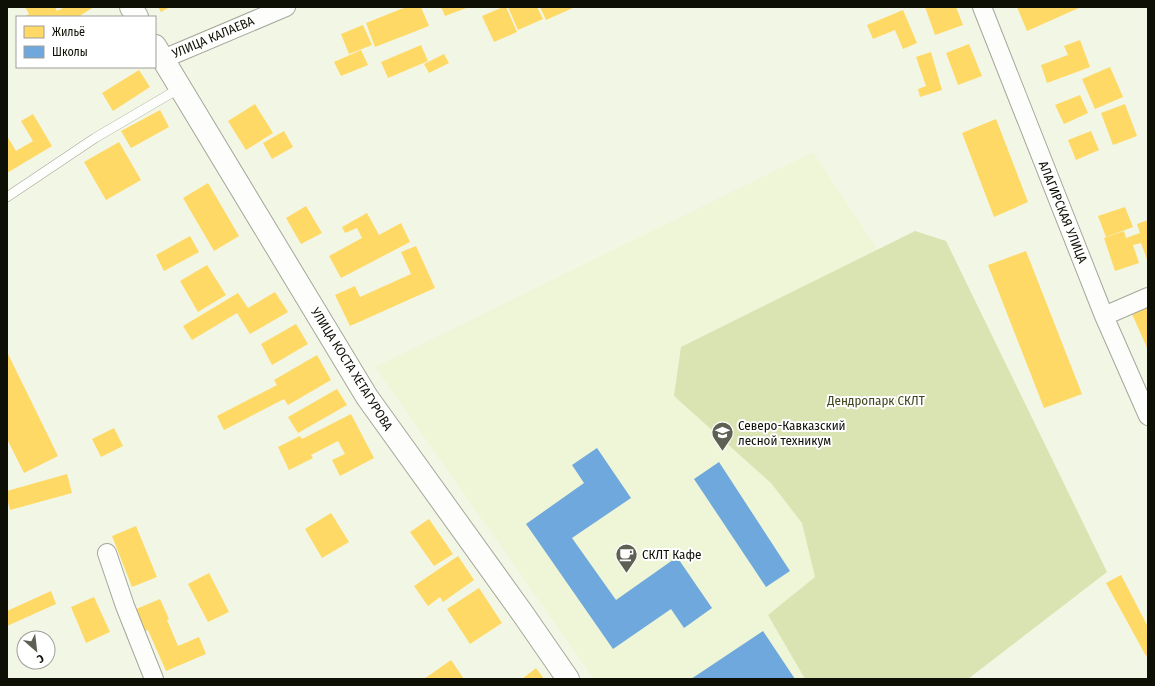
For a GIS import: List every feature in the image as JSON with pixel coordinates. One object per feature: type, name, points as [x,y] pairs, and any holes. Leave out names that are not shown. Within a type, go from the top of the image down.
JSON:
[{"type":"main road","points":[[131,7],[136,16]]},
{"type":"main road","name":"УЛИЦА КОСТА ХЕТАГУРОВА","points":[[159,52],[367,398],[523,614],[568,679]]},
{"type":"street","name":"УЛИЦА КАЛАЕВА","points":[[159,52],[286,7]]},
{"type":"street","name":"АЛАГИРСКАЯ УЛИЦА","points":[[982,7],[1104,316],[1148,416]]},
{"type":"street","points":[[1104,316],[1148,297]]},
{"type":"street","points":[[107,553],[125,606],[154,679]]},
{"type":"lane","points":[[7,197],[95,138],[180,88]]},
{"type":"shaded area","name":"Северо-Кавказский лесной техникум","points":[[813,152],[1068,537],[855,679],[594,679],[375,367]]},
{"type":"green space","name":"Дендропарк СКЛТ","points":[[915,231],[946,241],[1107,572],[968,679],[805,679],[768,615],[815,577],[802,523],[771,483],[674,396],[681,347]]},
{"type":"building: Жильё","points":[[25,7],[55,7],[57,11],[65,7],[94,7],[80,16],[26,16],[29,14]]},
{"type":"building: Жильё","points":[[158,7],[170,7],[161,12]]},
{"type":"building: Жильё","points":[[406,7],[421,7],[429,26],[375,47],[366,23]]},
{"type":"building: Жильё","points":[[441,7],[469,7],[445,16]]},
{"type":"building: Жильё","points":[[506,7],[517,32],[494,42],[482,16]]},
{"type":"building: Жильё","points":[[508,7],[537,7],[543,19],[518,30]]},
{"type":"building: Жильё","points":[[540,7],[575,7],[546,20]]},
{"type":"building: Жильё","points":[[925,7],[956,7],[963,25],[935,35]]},
{"type":"building: Жильё","points":[[1017,7],[1081,7],[1027,31]]},
{"type":"building: Жильё","points":[[903,10],[917,43],[903,49],[895,30],[873,39],[867,25]]},
{"type":"building: Жильё","points":[[363,25],[372,45],[349,54],[341,34]]},
{"type":"building: Жильё","points":[[1080,40],[1090,67],[1047,83],[1041,65],[1068,55],[1064,46]]},
{"type":"building: Жильё","points":[[969,44],[982,76],[958,85],[946,53]]},
{"type":"building: Жильё","points":[[421,45],[428,61],[388,78],[381,62]]},
{"type":"building: Жильё","points":[[361,50],[368,65],[341,76],[334,62]]},
{"type":"building: Жильё","points":[[931,52],[942,90],[920,97],[918,89],[926,86],[916,57]]},
{"type":"building: Жильё","points":[[444,54],[449,63],[429,73],[424,64]]},
{"type":"building: Жильё","points":[[1110,67],[1123,97],[1095,109],[1082,79]]},
{"type":"building: Жильё","points":[[139,70],[150,87],[113,111],[102,93]]},
{"type":"building: Жильё","points":[[1080,95],[1088,113],[1064,124],[1055,105]]},
{"type":"building: Жильё","points":[[255,104],[273,133],[246,150],[228,121]]},
{"type":"building: Жильё","points":[[1125,104],[1137,136],[1113,145],[1101,113]]},
{"type":"building: Жильё","points":[[160,110],[169,127],[131,148],[121,131]]},
{"type":"building: Жильё","points":[[33,114],[52,146],[7,173],[7,136],[16,151],[33,141],[21,121]]},
{"type":"building: Жильё","points":[[996,119],[1028,202],[994,217],[962,133]]},
{"type":"building: Жильё","points":[[284,131],[293,147],[272,159],[263,143]]},
{"type":"building: Жильё","points":[[1091,131],[1099,150],[1076,160],[1068,140]]},
{"type":"building: Жильё","points":[[119,142],[141,180],[106,200],[84,162]]},
{"type":"building: Жильё","points":[[208,183],[239,236],[214,251],[183,198]]},
{"type":"building: Жильё","points":[[306,206],[322,233],[301,244],[286,218]]},
{"type":"building: Жильё","points":[[1125,207],[1133,227],[1106,237],[1098,216]]},
{"type":"building: Жильё","points":[[367,213],[379,235],[401,223],[410,242],[341,278],[329,256],[362,238],[357,228],[345,233],[342,227]]},
{"type":"building: Жильё","points":[[1148,220],[1148,262],[1141,243],[1133,245],[1139,263],[1115,271],[1104,238],[1124,231],[1126,238],[1140,233],[1137,224]]},
{"type":"building: Жильё","points":[[190,236],[199,252],[164,271],[156,255]]},
{"type":"building: Жильё","points":[[416,246],[435,288],[350,326],[335,295],[355,286],[360,297],[411,274],[401,252]]},
{"type":"building: Жильё","points":[[1026,251],[1082,394],[1044,408],[988,265]]},
{"type":"building: Жильё","points":[[207,265],[226,295],[198,312],[180,281]]},
{"type":"building: Жильё","points":[[275,292],[288,312],[250,334],[237,313],[192,340],[183,326],[238,293],[248,308]]},
{"type":"building: Жильё","points":[[1148,307],[1148,350],[1132,314]]},
{"type":"building: Жильё","points":[[296,324],[308,344],[272,365],[261,344]]},
{"type":"building: Жильё","points":[[7,352],[58,456],[24,473],[7,439]]},
{"type":"building: Жильё","points":[[317,355],[331,380],[288,405],[284,399],[224,430],[217,416],[277,385],[274,380]]},
{"type":"building: Жильё","points":[[337,389],[347,405],[298,433],[288,417]]},
{"type":"building: Жильё","points":[[351,414],[374,458],[340,476],[332,460],[345,454],[338,441],[311,455],[313,458],[289,470],[278,447],[300,436],[302,439]]},
{"type":"building: Жильё","points":[[114,428],[123,446],[101,457],[92,439]]},
{"type":"building: Жильё","points":[[67,474],[72,493],[10,510],[7,491]]},
{"type":"building: Жильё","points":[[331,513],[349,542],[322,558],[305,529]]},
{"type":"building: Жильё","points":[[429,519],[453,554],[434,566],[410,532]]},
{"type":"building: Жильё","points":[[136,526],[157,577],[132,587],[112,536]]},
{"type":"building: Жильё","points":[[458,556],[474,580],[443,602],[440,597],[428,606],[414,586]]},
{"type":"building: Жильё","points":[[209,573],[229,612],[208,622],[188,584]]},
{"type":"building: Жильё","points":[[1121,575],[1148,627],[1148,655],[1146,656],[1106,583]]},
{"type":"building: Жильё","points":[[479,588],[502,623],[470,644],[447,609]]},
{"type":"building: Жильё","points":[[51,591],[56,604],[7,626],[7,611]]},
{"type":"building: Жильё","points":[[94,597],[110,632],[86,643],[71,607]]},
{"type":"building: Жильё","points":[[160,599],[169,619],[167,620],[178,646],[199,637],[206,654],[166,671],[148,630],[143,632],[134,610]]},
{"type":"building: Жильё","points":[[451,660],[464,679],[424,679]]},
{"type":"building: Жильё","points":[[536,668],[544,679],[522,679]]},
{"type":"building: Школы","points":[[597,448],[631,498],[572,538],[616,600],[677,557],[712,608],[684,628],[671,609],[613,649],[526,524],[584,483],[572,465]]},
{"type":"building: Школы","points":[[719,462],[790,571],[766,587],[694,479]]},
{"type":"building: Школы","points":[[763,631],[795,679],[691,679]]},
{"type":"place","name":"Северо-Кавказский лесной техникум","points":[[723,452]]},
{"type":"place","name":"СКЛТ Кафе","points":[[626,574]]}]
